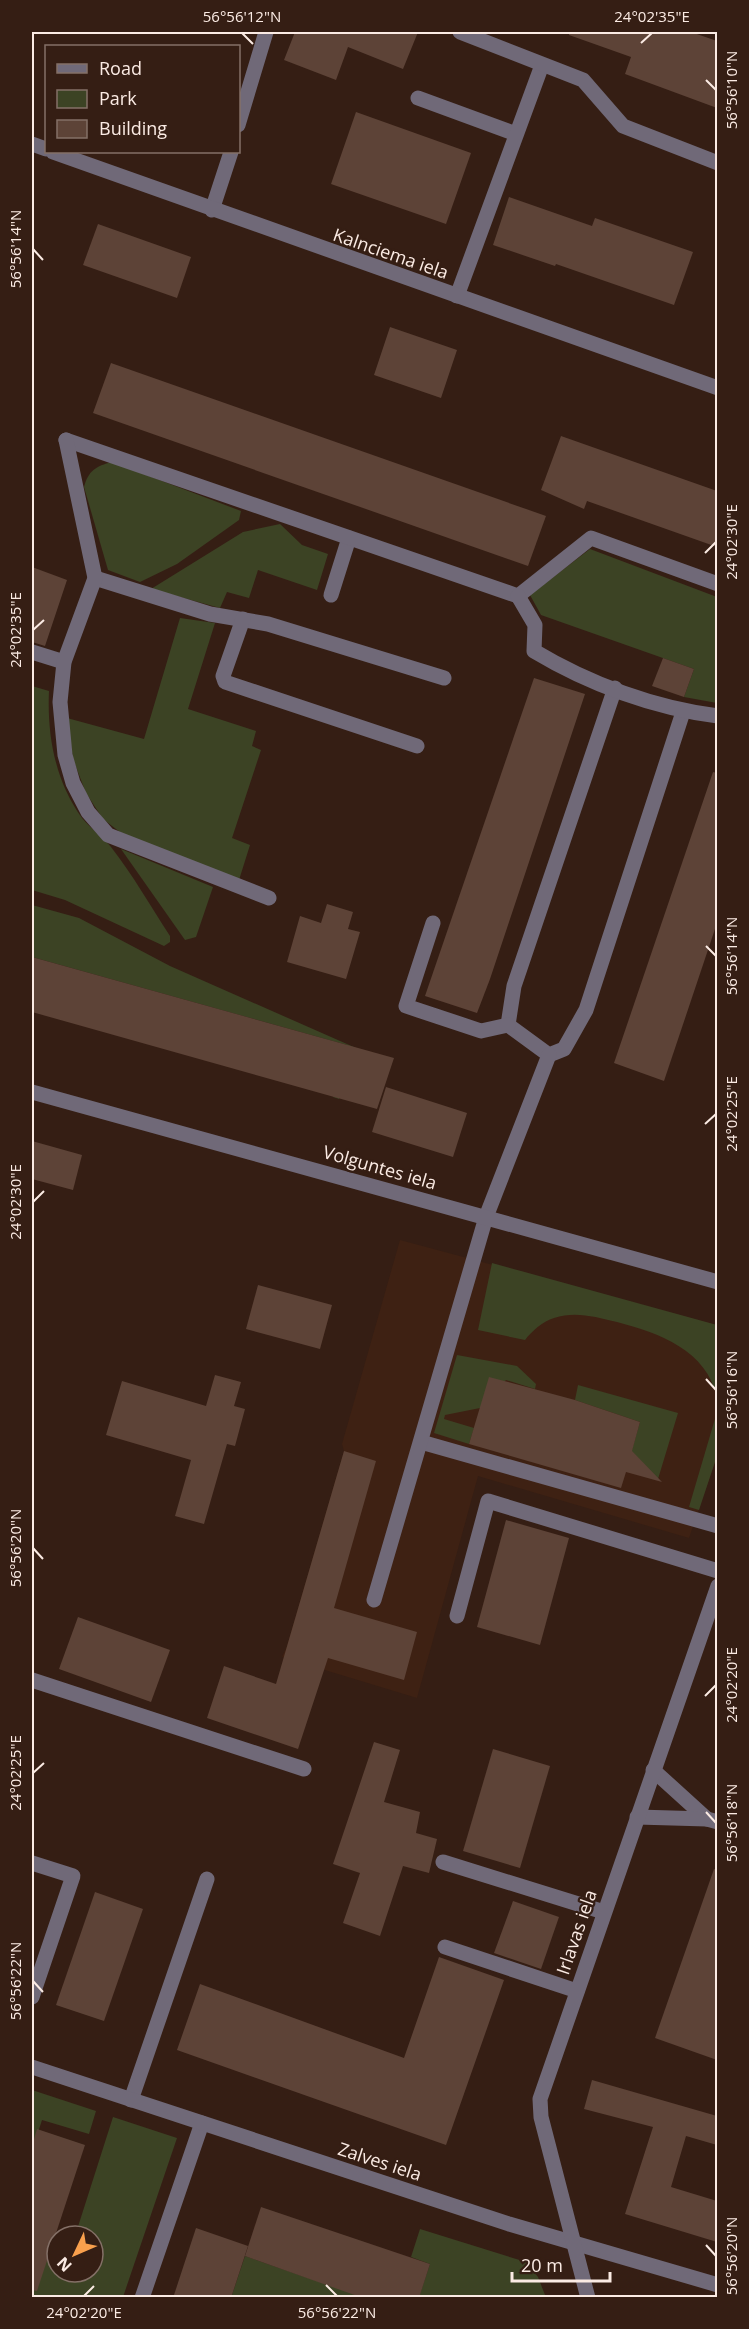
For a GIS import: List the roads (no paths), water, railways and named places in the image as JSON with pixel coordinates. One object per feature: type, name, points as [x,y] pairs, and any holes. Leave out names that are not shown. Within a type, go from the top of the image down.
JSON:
[{"type":"street","points":[[240,119],[267,32]]},
{"type":"street","points":[[460,32],[584,80],[623,126],[717,163]]},
{"type":"street","points":[[457,296],[542,65]]},
{"type":"street","points":[[418,98],[516,134]]},
{"type":"street","name":"Kalnciema iela","points":[[56,153],[717,388]]},
{"type":"street","points":[[212,210],[231,153]]},
{"type":"street","points":[[269,898],[124,844],[108,835],[88,812],[74,783],[65,755],[59,712],[64,662],[95,578],[66,440],[518,596],[536,625],[534,651],[570,672],[682,712],[717,716]]},
{"type":"street","points":[[331,595],[350,538]]},
{"type":"street","points":[[518,596],[591,538],[717,584]]},
{"type":"street","points":[[95,578],[210,614],[268,624],[444,678]]},
{"type":"street","points":[[243,619],[223,676],[225,682],[417,746]]},
{"type":"street","points":[[32,652],[64,662]]},
{"type":"street","points":[[508,1025],[514,987],[615,688]]},
{"type":"street","points":[[374,1600],[486,1217],[549,1055],[564,1049],[586,1010],[682,712]]},
{"type":"street","points":[[433,923],[406,1006],[481,1031],[508,1025],[549,1055]]},
{"type":"street","name":"Volguntes iela","points":[[32,1092],[717,1282]]},
{"type":"street","points":[[420,1442],[717,1526]]},
{"type":"street","points":[[457,1616],[488,1502],[717,1571]]},
{"type":"street","name":"Irlavas iela","points":[[588,2298],[541,2117],[540,2099],[717,1586]]},
{"type":"street","points":[[32,1680],[304,1769]]},
{"type":"street","points":[[653,1770],[712,1821]]},
{"type":"street","points":[[637,1817],[712,1821]]},
{"type":"street","points":[[443,1862],[604,1912]]},
{"type":"street","points":[[32,1863],[73,1876],[32,1997]]},
{"type":"street","points":[[131,2100],[207,1879]]},
{"type":"street","points":[[445,1947],[577,1991]]},
{"type":"street","name":"Zalves iela","points":[[32,2067],[574,2244],[717,2285]]},
{"type":"street","points":[[142,2298],[202,2123]]}]
